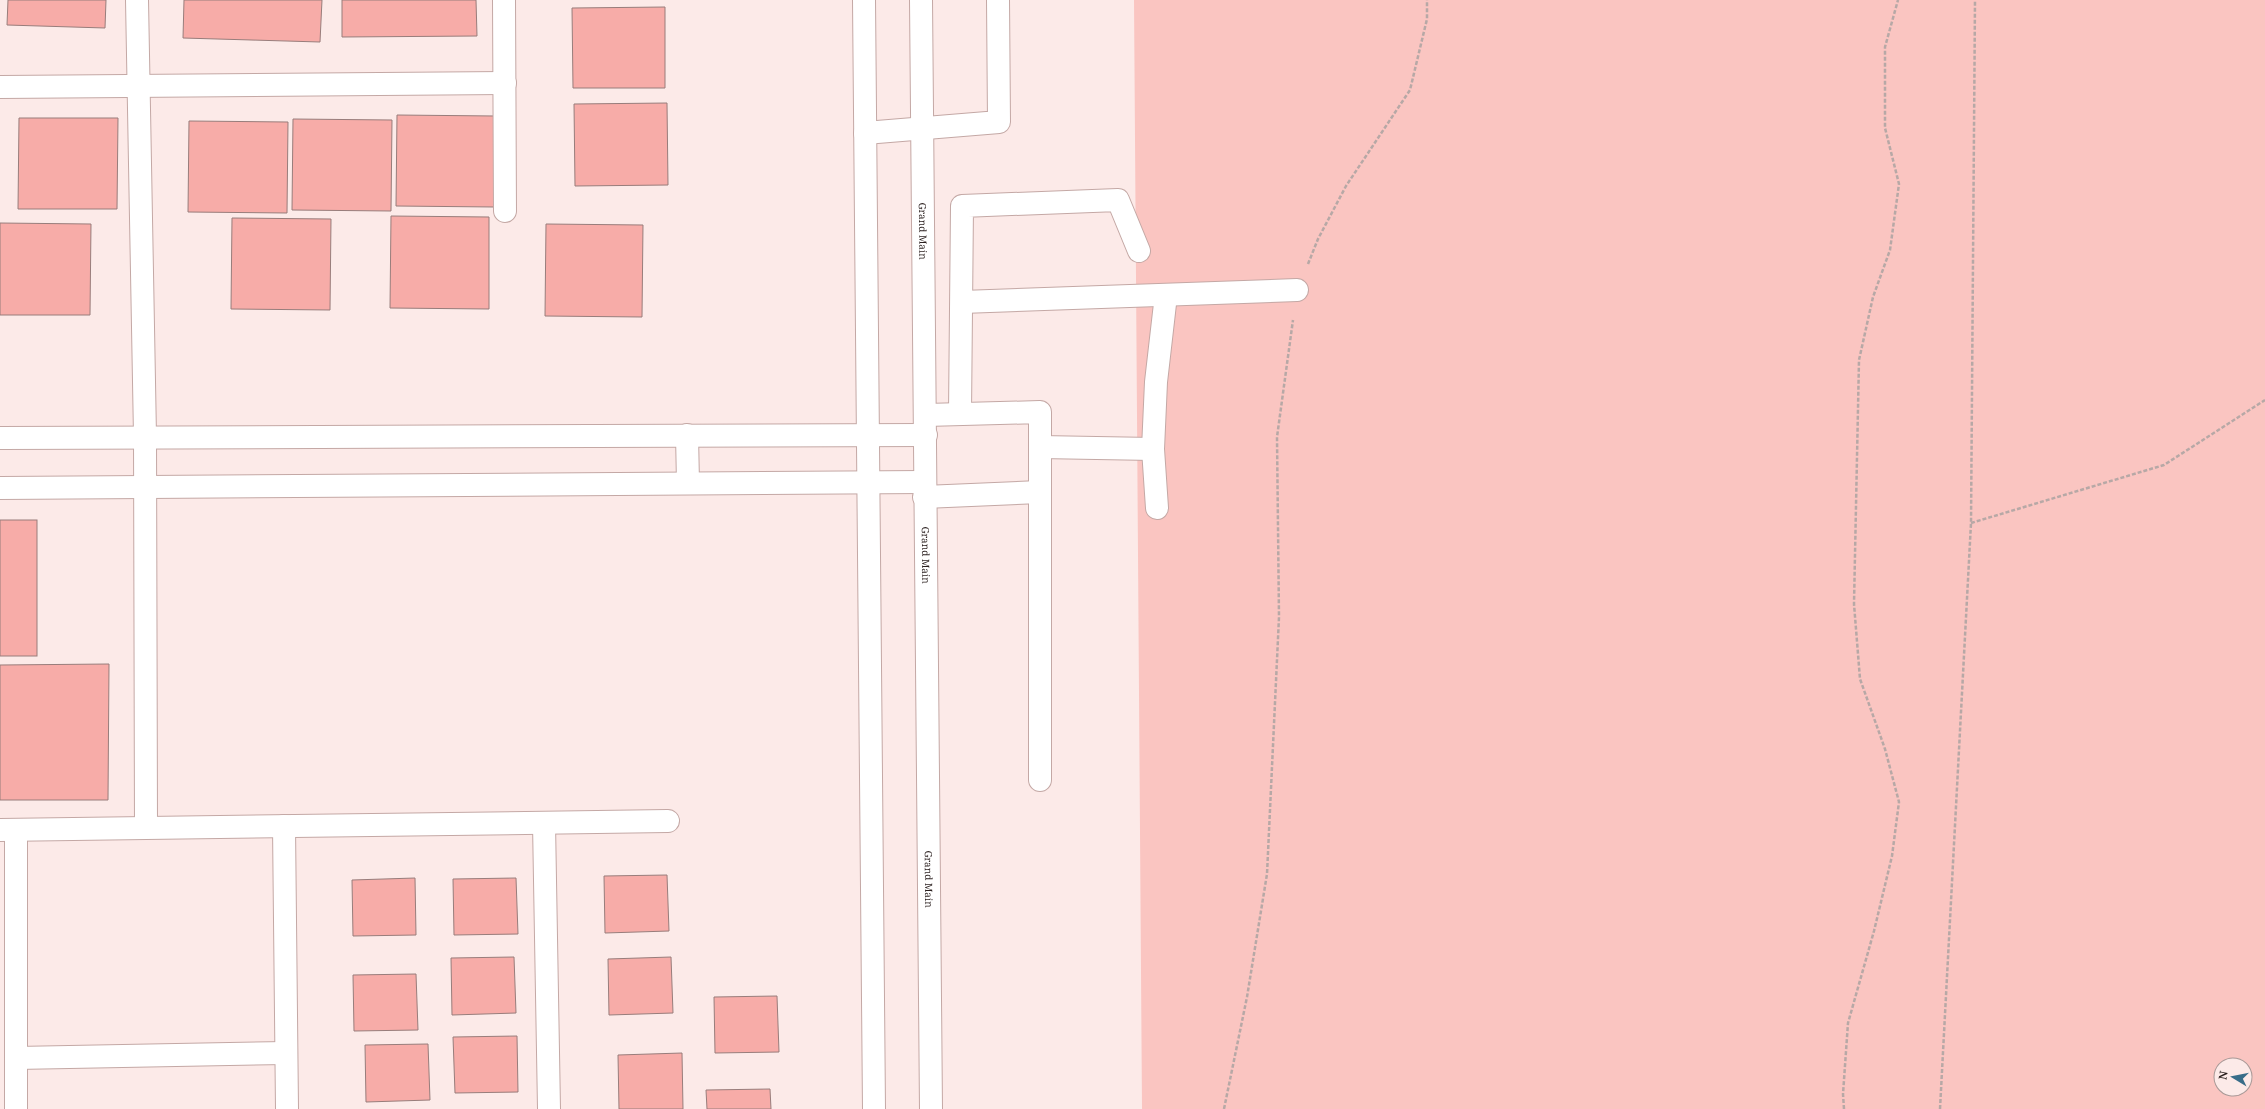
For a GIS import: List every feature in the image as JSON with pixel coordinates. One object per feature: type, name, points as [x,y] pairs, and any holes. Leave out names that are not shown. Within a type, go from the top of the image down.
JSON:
[{"type":"street","points":[[137,0],[145,436],[146,827]]},
{"type":"street","points":[[504,0],[505,211]]},
{"type":"street","points":[[864,0],[874,1109]]},
{"type":"street","name":"Grand Main","points":[[921,0],[931,1109]]},
{"type":"street","points":[[865,133],[999,122],[998,0]]},
{"type":"street","points":[[0,87],[505,83]]},
{"type":"street","points":[[960,414],[962,206],[1118,200],[1139,250]]},
{"type":"street","points":[[962,302],[1297,290]]},
{"type":"street","points":[[1157,508],[1153,448],[1156,382],[1166,295]]},
{"type":"street","points":[[0,438],[145,436],[868,434],[926,425],[960,414],[1040,412],[1040,780]]},
{"type":"street","points":[[687,435],[688,483]]},
{"type":"street","points":[[1040,447],[1153,448]]},
{"type":"street","points":[[0,488],[869,482],[925,489],[1040,492]]},
{"type":"street","points":[[16,1109],[16,1058],[8,830],[668,821]]},
{"type":"street","points":[[544,823],[549,1109]]},
{"type":"street","points":[[284,826],[287,1109]]},
{"type":"street","points":[[16,1058],[286,1053]]},
{"type":"path","points":[[1224,1109],[1247,997],[1267,874],[1279,617],[1276,437],[1297,290],[1318,239],[1346,186],[1410,90],[1427,19],[1427,0]]},
{"type":"path","points":[[1844,1109],[1848,1023],[1874,931],[1892,856],[1898,802],[1885,749],[1860,679],[1854,604],[1859,360],[1873,297],[1890,250],[1899,184],[1885,128],[1885,47],[1898,0]]},
{"type":"path","points":[[1940,1109],[1971,523],[1975,0]]},
{"type":"path","points":[[1971,523],[2164,465],[2265,400]]},
{"type":"shaded area","points":[[1134,0],[2265,0],[2265,1109],[1142,1109]]},
{"type":"building","points":[[8,0],[106,0],[105,28],[7,25]]},
{"type":"building","points":[[184,0],[322,0],[320,42],[183,38]]},
{"type":"building","points":[[342,0],[476,0],[477,36],[342,37]]},
{"type":"building","points":[[665,7],[665,88],[573,88],[572,8]]},
{"type":"building","points":[[667,103],[668,185],[575,186],[574,104]]},
{"type":"building","points":[[397,115],[495,116],[494,207],[396,206]]},
{"type":"building","points":[[19,118],[118,118],[117,209],[18,209]]},
{"type":"building","points":[[293,119],[392,120],[391,211],[292,210]]},
{"type":"building","points":[[189,121],[288,122],[287,213],[188,212]]},
{"type":"building","points":[[391,216],[489,217],[489,309],[390,308]]},
{"type":"building","points":[[232,218],[331,219],[330,310],[231,309]]},
{"type":"building","points":[[0,223],[91,224],[90,315],[0,315]]},
{"type":"building","points":[[546,224],[643,225],[642,317],[545,316]]},
{"type":"building","points":[[0,520],[37,520],[37,656],[0,656]]},
{"type":"building","points":[[109,664],[108,800],[0,800],[0,665]]},
{"type":"building","points":[[667,875],[669,931],[605,933],[604,876]]},
{"type":"building","points":[[415,878],[416,935],[353,936],[352,880]]},
{"type":"building","points":[[516,878],[518,934],[454,935],[453,879]]},
{"type":"building","points":[[514,957],[516,1013],[452,1015],[451,958]]},
{"type":"building","points":[[671,957],[673,1013],[609,1015],[608,959]]},
{"type":"building","points":[[416,974],[418,1030],[354,1031],[353,975]]},
{"type":"building","points":[[777,996],[779,1052],[715,1053],[714,997]]},
{"type":"building","points":[[517,1036],[518,1092],[455,1093],[453,1037]]},
{"type":"building","points":[[428,1044],[430,1100],[366,1102],[365,1045]]},
{"type":"building","points":[[682,1053],[683,1109],[619,1109],[618,1055]]},
{"type":"building","points":[[770,1089],[771,1109],[707,1109],[706,1090]]}]
